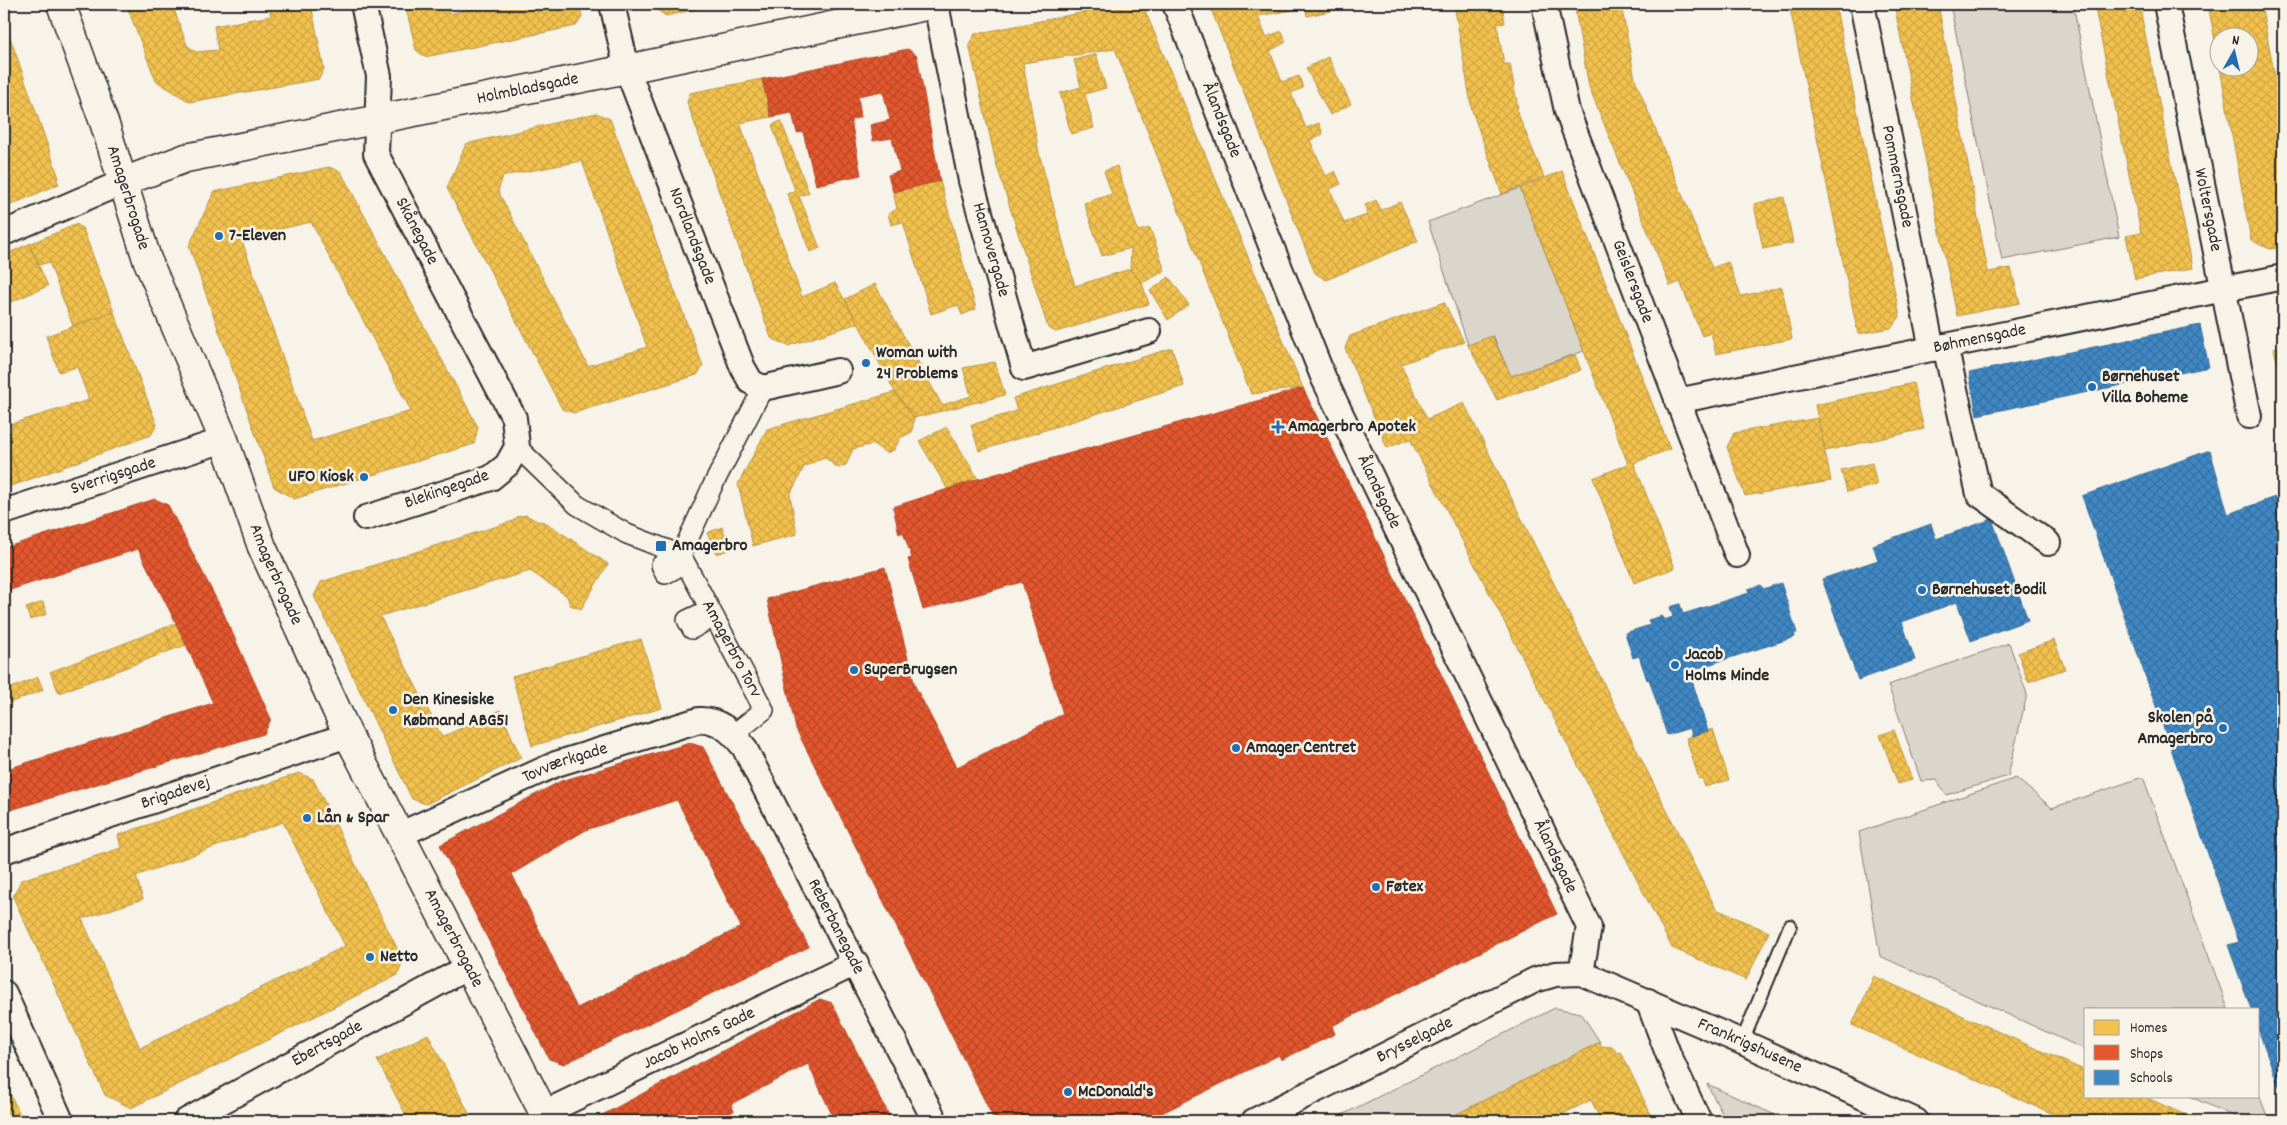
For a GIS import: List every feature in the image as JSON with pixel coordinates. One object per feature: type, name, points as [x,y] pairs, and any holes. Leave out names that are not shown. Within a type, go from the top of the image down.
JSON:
[{"type":"street","name":"Amagerbrogade","points":[[61,4],[105,125],[147,259],[224,440],[262,547],[348,735],[546,1117]]},
{"type":"street","name":"Skånegade","points":[[363,4],[379,76],[379,120],[376,154],[514,418],[517,447]]},
{"type":"street","name":"Nordlandsgade","points":[[612,4],[626,69],[743,368],[751,382],[763,388]]},
{"type":"street","name":"Holmbladsgade","points":[[123,182],[186,158],[626,69],[867,11],[935,4]]},
{"type":"street","name":"Hannovergade","points":[[935,4],[971,181],[1024,368],[1149,331]]},
{"type":"street","name":"Ålandsgade","points":[[1175,4],[1324,379],[1589,927],[1580,973]]},
{"type":"street","name":"Geislersgade","points":[[1544,4],[1567,111],[1676,401],[1737,555]]},
{"type":"street","name":"Pommernsgade","points":[[1862,4],[1939,348],[1979,494],[2048,543]]},
{"type":"street","name":"Woltersgade","points":[[2166,4],[2222,290],[2250,416]]},
{"type":"street","points":[[4,233],[123,182]]},
{"type":"street","name":"Bøhmensgade","points":[[1676,401],[2283,277]]},
{"type":"street","points":[[517,447],[578,505],[630,536],[679,556],[763,388],[838,371]]},
{"type":"street","name":"Sverrigsgade","points":[[4,512],[224,440]]},
{"type":"street","name":"Blekingegade","points":[[366,518],[491,478],[507,465],[517,447]]},
{"type":"street","name":"Amagerbro Torv","points":[[679,556],[764,710],[734,734]]},
{"type":"street","name":"Tovværkgade","points":[[401,834],[556,764],[699,720],[718,724],[734,734]]},
{"type":"street","name":"Reberbanegade","points":[[734,734],[744,746],[935,1121]]},
{"type":"street","name":"Brigadevej","points":[[4,851],[348,735]]},
{"type":"street","name":"Jacob Holms Gade","points":[[546,1117],[856,963]]},
{"type":"street","name":"Ebertsgade","points":[[186,1121],[468,967]]},
{"type":"street","name":"Frankrigshusene","points":[[1580,973],[1742,1042],[1916,1121]]},
{"type":"street","name":"Brysselgade","points":[[1254,1121],[1535,980],[1555,974],[1580,973]]},
{"type":"street","points":[[4,993],[61,1121]]},
{"type":"street","points":[[1648,1002],[1669,1056],[1699,1121]]},
{"type":"lane","points":[[1742,1042],[1790,926]]},
{"type":"shaded area","points":[[1950,4],[2073,4],[2119,237],[2002,260]]},
{"type":"shaded area","points":[[1520,188],[1584,351],[1511,376],[1493,336],[1468,345],[1428,222]]},
{"type":"shaded area","points":[[2009,643],[2027,694],[2008,776],[1946,795],[1937,780],[1921,781],[1888,685]]},
{"type":"shaded area","points":[[2143,777],[2228,1008],[2084,1008],[2084,1049],[1880,956],[1859,832],[2016,778],[2052,808]]},
{"type":"shaded area","points":[[1555,1008],[1581,1013],[1600,1042],[1443,1121],[1330,1121]]},
{"type":"shaded area","points":[[1707,1084],[1788,1121],[1726,1121]]},
{"type":"shaded area","points":[[2260,1097],[2267,1116],[2261,1121],[2244,1121],[2193,1098]]},
{"type":"building: Homes","points":[[126,4],[172,4],[187,45],[196,52],[218,50],[214,26],[271,16],[268,4],[311,4],[324,69],[319,79],[190,102],[156,81]]},
{"type":"building: Homes","points":[[405,4],[447,4],[449,14],[495,4],[579,4],[582,17],[576,26],[425,57],[416,50]]},
{"type":"building: Homes","points":[[653,4],[719,4],[666,16],[653,7]]},
{"type":"building: Homes","points":[[1125,4],[1138,4],[1144,8],[1303,388],[1251,394],[1115,49],[1023,63],[1039,153],[1075,286],[1130,269],[1142,283],[1149,304],[1056,332],[1048,328],[996,163],[969,44],[975,34]]},
{"type":"building: Homes","points":[[1209,4],[1305,4],[1305,8],[1258,16],[1266,37],[1282,31],[1286,42],[1270,51],[1282,82],[1299,76],[1303,88],[1291,93],[1306,128],[1319,123],[1323,134],[1310,140],[1326,176],[1335,171],[1341,184],[1330,189],[1344,223],[1367,215],[1365,205],[1376,200],[1381,210],[1400,202],[1418,241],[1326,280],[1315,273]]},
{"type":"building: Homes","points":[[1305,4],[1333,4],[1335,10],[1307,16]]},
{"type":"building: Homes","points":[[1454,4],[1502,4],[1505,23],[1497,24],[1504,64],[1510,64],[1518,108],[1516,109],[1544,177],[1502,194],[1472,111]]},
{"type":"building: Homes","points":[[1574,4],[1621,4],[1635,79],[1712,268],[1728,262],[1741,296],[1782,287],[1792,339],[1716,354],[1711,333],[1702,336],[1680,282],[1670,286],[1589,87]]},
{"type":"building: Homes","points":[[1789,4],[1835,4],[1900,317],[1891,328],[1858,334]]},
{"type":"building: Homes","points":[[1894,4],[1938,4],[1988,272],[2011,268],[2020,303],[1957,316]]},
{"type":"building: Homes","points":[[2094,4],[2139,4],[2193,268],[2135,279],[2126,236],[2141,233]]},
{"type":"building: Homes","points":[[2208,4],[2261,4],[2283,119],[2283,247],[2270,249],[2251,240],[2222,78],[2260,78],[2260,28],[2213,28]]},
{"type":"building: Homes","points":[[4,20],[59,178],[56,178],[59,184],[4,208],[4,167],[11,164],[4,145]]},
{"type":"building: Homes","points":[[1096,54],[1106,88],[1085,94],[1094,128],[1071,134],[1060,93],[1081,87],[1074,60]]},
{"type":"building: Homes","points":[[1328,57],[1351,104],[1330,115],[1306,68]]},
{"type":"building: Homes","points":[[762,79],[771,117],[740,123],[802,297],[835,283],[858,323],[788,346],[771,338],[687,102],[690,93]]},
{"type":"building: Homes","points":[[596,113],[610,119],[703,366],[697,375],[574,413],[562,409],[447,188],[466,144]],"holes":[[[582,161],[647,347],[588,366],[498,191],[503,176]]]},
{"type":"building: Homes","points":[[781,121],[809,193],[799,196],[820,248],[810,252],[787,194],[795,190],[772,125]]},
{"type":"building: Homes","points":[[1117,166],[1138,231],[1150,228],[1165,271],[1142,283],[1130,269],[1131,248],[1102,256],[1084,203],[1112,194],[1104,171]]},
{"type":"building: Homes","points":[[329,167],[341,172],[478,427],[474,444],[294,499],[274,487],[189,246],[214,192]],"holes":[[[311,222],[411,411],[312,441],[241,238]]]},
{"type":"building: Homes","points":[[1562,171],[1670,449],[1634,463],[1675,568],[1634,583],[1593,478],[1628,464],[1520,188]]},
{"type":"building: Homes","points":[[940,181],[976,309],[962,315],[958,305],[931,314],[903,222],[891,225],[888,214],[897,209],[893,192]]},
{"type":"building: Homes","points":[[1784,197],[1793,243],[1763,249],[1754,204]]},
{"type":"building: Homes","points":[[77,224],[83,229],[114,312],[73,326],[49,262],[39,265],[29,244]]},
{"type":"building: Homes","points":[[29,244],[48,286],[4,305],[4,255]]},
{"type":"building: Homes","points":[[1169,277],[1189,305],[1168,320],[1150,291]]},
{"type":"building: Homes","points":[[875,284],[942,405],[971,396],[963,368],[995,362],[1005,395],[914,418],[895,392],[845,299]]},
{"type":"building: Homes","points":[[1444,302],[1464,342],[1401,364],[1427,419],[1464,403],[1716,909],[1769,932],[1746,980],[1672,948],[1410,439],[1387,448],[1345,348],[1350,336]]},
{"type":"building: Homes","points":[[114,312],[157,425],[151,435],[20,483],[6,439],[12,430],[11,424],[89,400],[77,367],[59,372],[46,336]]},
{"type":"building: Homes","points":[[1492,336],[1511,376],[1575,355],[1581,370],[1497,400],[1468,345]]},
{"type":"building: Homes","points":[[2283,346],[2283,384],[2274,349]]},
{"type":"building: Homes","points":[[1172,348],[1184,386],[979,451],[971,425],[1017,411],[1013,398]]},
{"type":"building: Homes","points":[[1913,383],[1924,429],[1825,451],[1815,405]]},
{"type":"building: Homes","points":[[895,392],[914,418],[912,432],[900,438],[894,450],[886,453],[873,444],[853,449],[846,465],[838,468],[824,457],[804,467],[790,495],[797,534],[753,546],[738,484],[767,429]]},
{"type":"building: Homes","points":[[1818,418],[1831,481],[1745,496],[1727,447],[1734,433]]},
{"type":"building: Homes","points":[[947,427],[978,479],[948,490],[919,441]]},
{"type":"building: Homes","points":[[4,439],[6,439],[20,483],[4,488]]},
{"type":"building: Homes","points":[[1872,463],[1877,485],[1847,492],[1841,470]]},
{"type":"building: Homes","points":[[526,515],[537,521],[545,522],[608,564],[581,609],[570,605],[567,596],[530,571],[380,616],[442,737],[500,710],[521,758],[426,804],[412,799],[314,596],[321,582],[513,521],[517,517]]},
{"type":"building: Homes","points":[[722,527],[731,549],[717,554],[707,533]]},
{"type":"building: Homes","points":[[43,602],[47,614],[30,620],[26,608]]},
{"type":"building: Homes","points":[[176,623],[186,645],[172,650],[164,628]]},
{"type":"building: Homes","points":[[164,628],[172,650],[59,693],[50,672]]},
{"type":"building: Homes","points":[[641,639],[662,708],[532,746],[512,676]]},
{"type":"building: Homes","points":[[2054,640],[2065,669],[2028,682],[2018,653]]},
{"type":"building: Homes","points":[[38,677],[43,690],[4,705],[4,691]]},
{"type":"building: Homes","points":[[1713,729],[1729,780],[1705,787],[1702,778],[1699,779],[1686,738]]},
{"type":"building: Homes","points":[[1894,730],[1912,780],[1898,784],[1880,735]]},
{"type":"building: Homes","points":[[299,773],[313,779],[403,960],[398,975],[131,1108],[105,1095],[13,897],[21,880],[121,848],[118,835]],"holes":[[[283,822],[345,946],[140,1048],[82,919],[143,899],[136,876]]]},
{"type":"building: Homes","points":[[1874,976],[2084,1070],[2084,1098],[2147,1098],[2199,1121],[2069,1121],[1852,1025]]},
{"type":"building: Homes","points":[[428,1034],[473,1121],[409,1121],[377,1060]]},
{"type":"building: Homes","points":[[1600,1042],[1601,1046],[1612,1047],[1618,1053],[1621,1052],[1654,1121],[1601,1121],[1591,1100],[1549,1121],[1443,1121]]},
{"type":"building: Homes","points":[[4,1081],[23,1121],[4,1121]]},
{"type":"building: Shops","points":[[908,49],[917,56],[940,181],[893,192],[888,175],[900,171],[892,138],[873,141],[870,125],[890,120],[883,91],[858,96],[861,117],[851,120],[861,175],[816,185],[803,132],[797,133],[792,113],[771,117],[762,79]]},
{"type":"building: Shops","name":"Amager Centret","points":[[1303,388],[1557,914],[1332,1026],[1335,1034],[1281,1060],[1279,1055],[1146,1121],[995,1121],[796,729],[767,599],[885,567],[915,686],[957,767],[1063,714],[1022,582],[923,610],[908,559],[912,558],[903,532],[899,534],[893,507],[978,479]]},
{"type":"building: Shops","points":[[155,499],[168,505],[223,612],[271,719],[264,734],[4,812],[4,770],[213,703],[176,623],[138,549],[4,592],[4,548]]},
{"type":"building: Shops","points":[[690,743],[703,747],[809,947],[564,1064],[549,1059],[440,845],[561,781]],"holes":[[[677,800],[741,927],[577,1008],[512,874],[586,830]]]},
{"type":"building: Shops","points":[[820,999],[832,1003],[892,1121],[835,1121],[808,1064],[731,1104],[734,1111],[713,1121],[591,1121]]},
{"type":"building: Schools","points":[[2200,325],[2209,367],[1977,415],[1969,373]]},
{"type":"building: Schools","name":"Skolen på Amagerbro","points":[[2210,450],[2228,514],[2283,494],[2283,1098],[2260,1035],[2260,1008],[2251,1008],[2228,945],[2239,942],[2082,496]]},
{"type":"building: Schools","name":"Børnehuset Bodil","points":[[1992,519],[2028,620],[1971,641],[1957,602],[1902,622],[1915,660],[1858,680],[1822,579],[1878,560],[1873,545],[1931,524],[1936,539]]},
{"type":"building: Schools","name":"Jacob Holms Minde","points":[[1781,583],[1797,633],[1794,633],[1795,637],[1689,671],[1708,731],[1692,736],[1690,728],[1667,735],[1649,679],[1647,680],[1639,656],[1633,658],[1625,633],[1650,625],[1648,620],[1662,616],[1664,620],[1673,617],[1670,607],[1680,604],[1683,614],[1749,593],[1748,589],[1761,585],[1763,589]]},
{"type":"place","name":"7-Eleven","points":[[219,236]]},
{"type":"place","name":"Woman with 24 Problems","points":[[866,363]]},
{"type":"place","name":"Børnehuset Villa Boheme","points":[[2092,387]]},
{"type":"place","name":"Amagerbro Apotek","points":[[1278,427]]},
{"type":"place","name":"UFO Kiosk","points":[[364,477]]},
{"type":"place","name":"Amagerbro","points":[[661,546]]},
{"type":"place","name":"Børnehuset Bodil","points":[[1922,590]]},
{"type":"place","name":"Jacob Holms Minde","points":[[1675,665]]},
{"type":"place","name":"SuperBrugsen","points":[[854,670]]},
{"type":"place","name":"Den Kinesiske Købmand ABG51","points":[[393,710]]},
{"type":"place","name":"Skolen på Amagerbro","points":[[2223,728]]},
{"type":"place","name":"Amager Centret","points":[[1236,748]]},
{"type":"place","name":"Lån & Spar","points":[[307,818]]},
{"type":"place","name":"Føtex","points":[[1376,887]]},
{"type":"place","name":"Netto","points":[[370,957]]},
{"type":"place","name":"McDonald's","points":[[1068,1092]]}]
